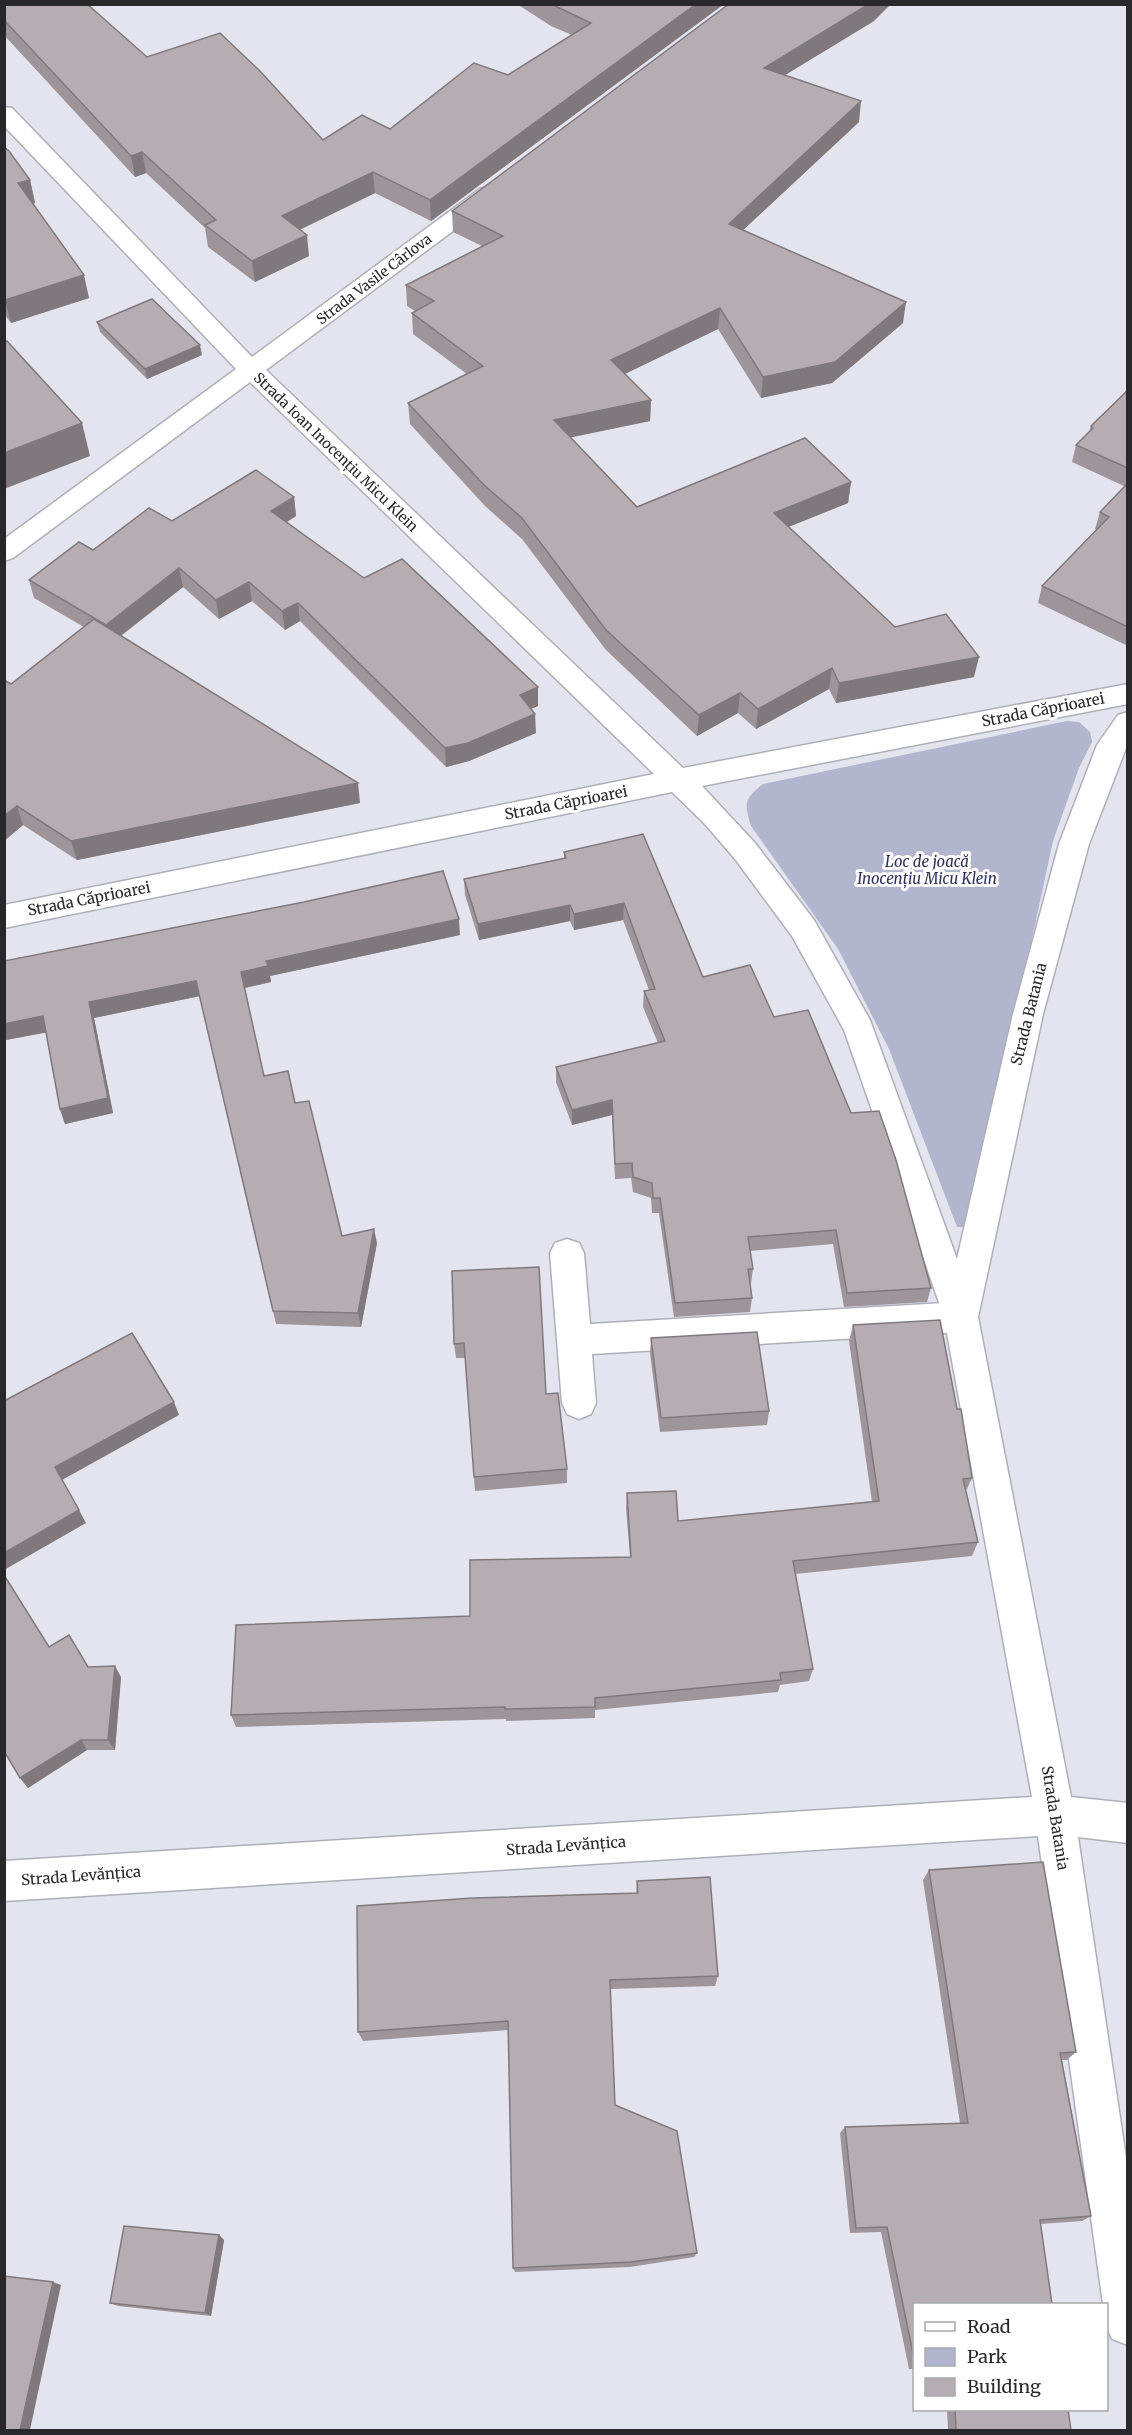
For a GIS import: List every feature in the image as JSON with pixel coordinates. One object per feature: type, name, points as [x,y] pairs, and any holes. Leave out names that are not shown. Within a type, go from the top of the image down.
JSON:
[{"type":"street","name":"Strada Ioan Inocențiu Micu Klein","points":[[4,113],[251,370],[677,780]]},
{"type":"street","name":"Strada Vasile Cârlova","points":[[4,552],[501,184]]},
{"type":"street","name":"Strada Căprioarei","points":[[4,917],[677,780],[1128,694]]},
{"type":"street","name":"Strada Batania","points":[[961,1317],[1028,1014],[1074,844],[1111,745],[1128,722]]},
{"type":"street","name":"Strada Batania","points":[[677,780],[714,815],[745,851],[803,928],[859,1029],[961,1317],[1055,1815],[1128,2323]]},
{"type":"street","points":[[567,1253],[579,1403]]},
{"type":"street","points":[[574,1340],[961,1317]]},
{"type":"street","name":"Strada Levănțica","points":[[4,1881],[1055,1815],[1128,1823]]},
{"type":"green space","name":"Loc de joacă Inocențiu Micu Klein","points":[[1067,721],[1079,722],[1090,732],[1092,742],[1079,768],[1053,841],[970,1227],[957,1227],[889,1049],[838,949],[751,826],[747,802],[763,784]]},
{"type":"building","points":[[4,4],[87,4],[147,57],[220,33],[260,71],[323,140],[362,115],[390,129],[474,63],[508,75],[591,23],[551,4],[696,4],[430,200],[373,172],[282,216],[307,235],[252,261],[205,225],[216,220],[142,152],[131,156],[4,20]]},
{"type":"building","points":[[729,4],[869,4],[764,68],[861,101],[729,224],[906,302],[835,362],[763,377],[720,308],[611,360],[651,400],[554,420],[637,507],[805,438],[851,482],[774,513],[895,627],[946,614],[979,657],[839,683],[832,668],[758,709],[740,693],[699,715],[606,630],[522,518],[484,485],[408,403],[483,366],[412,313],[434,301],[406,285],[503,236],[452,211]]},
{"type":"building","points":[[4,147],[30,180],[18,183],[84,275],[5,300]]},
{"type":"building","points":[[152,299],[200,345],[145,369],[97,322]]},
{"type":"building","points":[[7,341],[82,423],[4,453],[4,342]]},
{"type":"building","points":[[1128,390],[1128,468],[1076,445],[1093,428],[1091,426]]},
{"type":"building","points":[[256,470],[294,497],[271,511],[364,578],[402,559],[538,687],[520,695],[535,714],[468,743],[445,748],[298,603],[282,611],[249,582],[216,600],[179,568],[106,625],[29,580],[79,542],[93,550],[149,508],[172,521]]},
{"type":"building","points":[[1128,483],[1128,627],[1042,586],[1109,517],[1100,512]]},
{"type":"building","points":[[94,619],[358,783],[71,841],[17,806],[4,816],[4,680],[11,684]]},
{"type":"building","points":[[643,834],[703,977],[750,965],[774,1017],[808,1010],[851,1113],[879,1111],[896,1160],[931,1288],[847,1293],[836,1230],[748,1237],[753,1269],[748,1269],[752,1298],[675,1303],[660,1198],[653,1198],[652,1183],[633,1177],[632,1163],[615,1164],[612,1100],[572,1110],[556,1067],[665,1041],[644,991],[655,989],[624,903],[574,914],[570,905],[478,924],[464,879],[566,858],[564,852]]},
{"type":"building","points":[[443,871],[459,919],[266,961],[268,966],[241,972],[264,1076],[288,1071],[295,1103],[309,1101],[342,1236],[374,1229],[358,1313],[273,1311],[196,981],[89,1002],[108,1098],[60,1109],[43,1016],[4,1024],[4,961],[304,902]]},
{"type":"building","points":[[539,1267],[546,1394],[558,1393],[567,1469],[474,1477],[464,1343],[454,1344],[452,1271]]},
{"type":"building","points":[[940,1320],[957,1409],[961,1409],[972,1478],[963,1479],[978,1542],[793,1561],[813,1669],[780,1673],[781,1680],[595,1698],[595,1707],[505,1709],[505,1707],[231,1715],[236,1625],[470,1616],[470,1560],[631,1557],[627,1493],[676,1491],[678,1521],[879,1501],[853,1325]]},
{"type":"building","points":[[757,1332],[769,1411],[661,1418],[651,1338]]},
{"type":"building","points":[[132,1333],[174,1402],[55,1467],[79,1510],[4,1553],[4,1401]]},
{"type":"building","points":[[4,1575],[49,1647],[69,1635],[88,1667],[115,1666],[108,1740],[81,1740],[20,1778],[4,1751]]},
{"type":"building","points":[[1043,1862],[1076,2052],[1060,2053],[1091,2216],[1040,2220],[1052,2303],[913,2303],[913,2353],[887,2227],[856,2228],[845,2127],[968,2123],[929,1870]]},
{"type":"building","points":[[710,1877],[718,1976],[610,1980],[615,2105],[677,2131],[697,2253],[631,2262],[513,2268],[508,2021],[358,2032],[357,1906],[473,1898],[638,1893],[637,1881]]},
{"type":"building","points":[[124,2226],[219,2235],[205,2313],[110,2303]]},
{"type":"building","points":[[4,2276],[53,2282],[20,2430],[4,2430]]},
{"type":"building","points":[[955,2411],[1068,2411],[1071,2430],[956,2430]]}]
